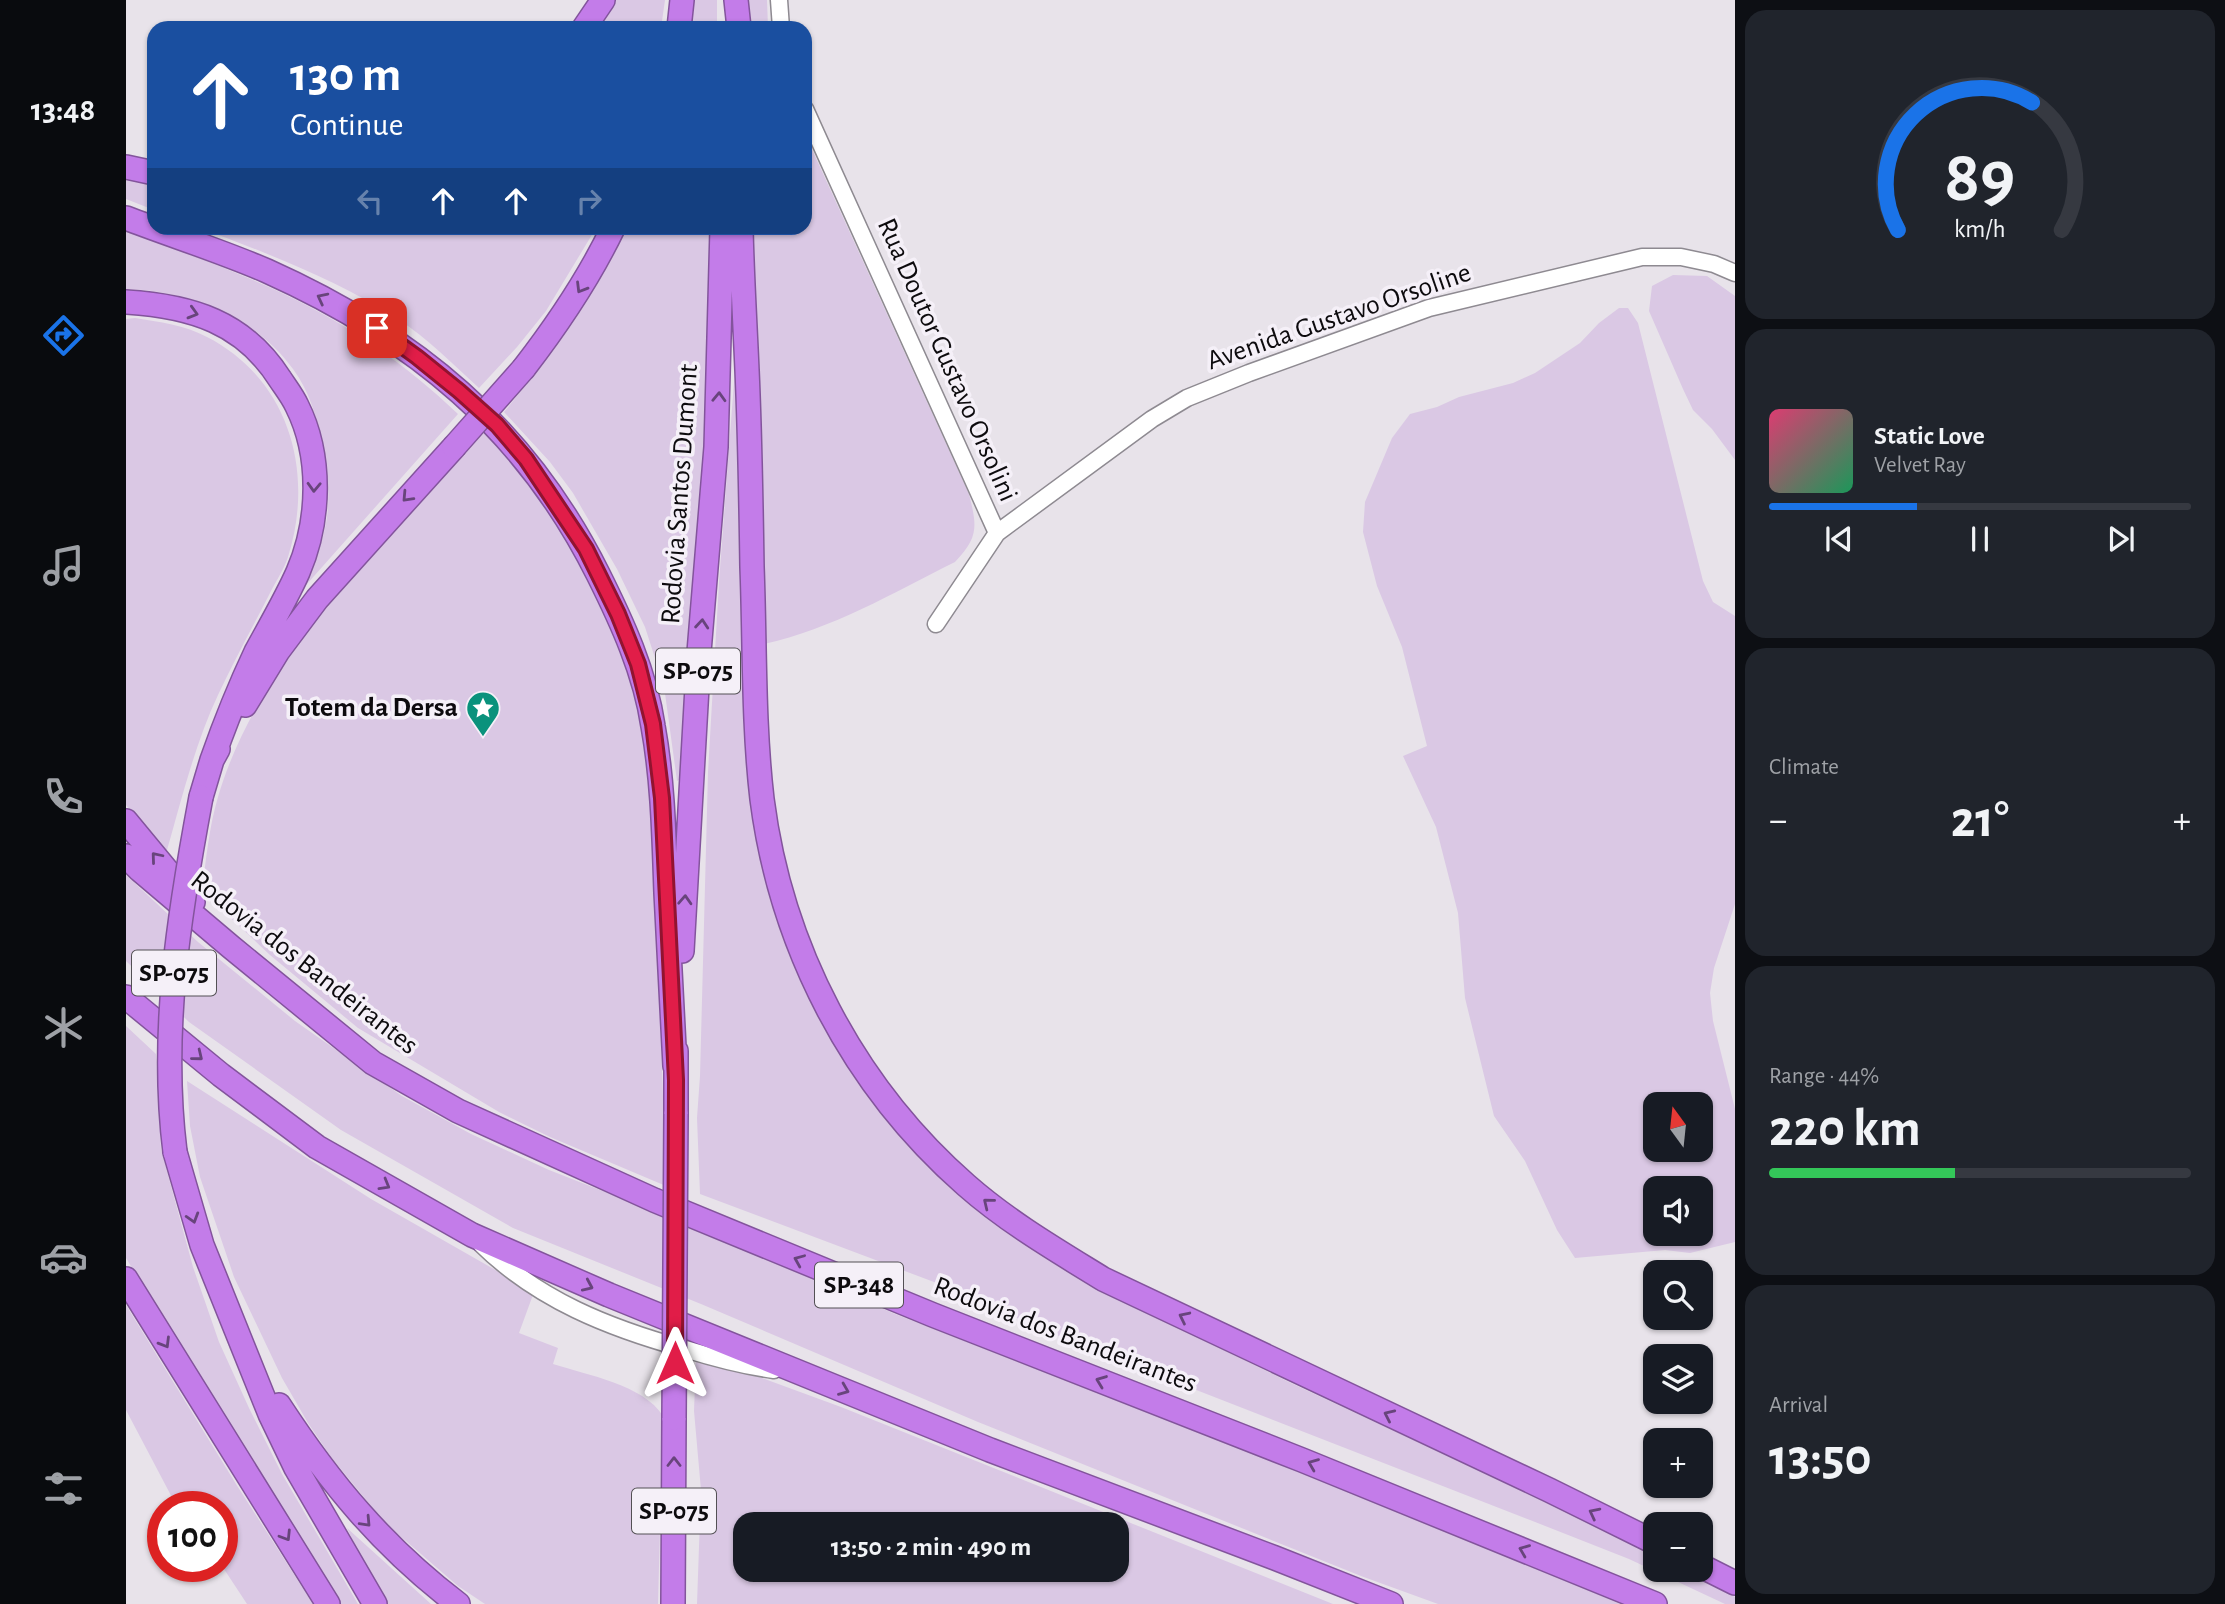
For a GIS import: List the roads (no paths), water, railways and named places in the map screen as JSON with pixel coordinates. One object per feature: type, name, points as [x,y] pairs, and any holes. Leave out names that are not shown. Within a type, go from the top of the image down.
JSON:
[{"type":"highway","points":[[589,21],[603,0]]},
{"type":"highway","points":[[680,21],[682,0]]},
{"type":"highway","points":[[727,21],[728,0]]},
{"type":"highway","points":[[736,0],[738,21]]},
{"type":"highway","points":[[126,167],[147,172]]},
{"type":"highway","points":[[126,218],[147,226]]},
{"type":"highway","points":[[171,235],[266,271],[377,328],[417,357],[497,425],[526,459],[586,549],[618,614],[638,664],[653,724],[662,798],[675,1066]]},
{"type":"highway","name":"SP-075","points":[[233,1323],[202,1245],[175,1152],[170,1083],[170,1016],[184,887],[201,797],[212,760],[278,650],[317,599],[524,368],[582,287],[609,235]]},
{"type":"highway","name":"Rodovia Santos Dumont","points":[[673,1604],[675,1066],[699,652],[716,447],[722,235]]},
{"type":"highway","points":[[741,235],[762,799],[776,874],[800,949],[834,1021],[876,1088],[909,1129],[966,1185],[1045,1244],[1103,1279],[1643,1537]]},
{"type":"highway","points":[[126,302],[165,305],[207,317],[254,346],[297,405],[312,450],[315,481],[311,527],[298,571],[231,706],[212,760]]},
{"type":"highway","points":[[126,821],[230,947]]},
{"type":"highway","name":"Rodovia dos Bandeirantes","points":[[126,856],[230,947],[373,1063],[469,1116],[654,1199],[933,1315],[1302,1460],[1655,1604]]},
{"type":"highway","points":[[126,998],[221,1075],[317,1147],[472,1235],[609,1296],[990,1450],[1391,1604]]},
{"type":"highway","points":[[126,1279],[328,1604]]},
{"type":"highway","points":[[233,1323],[270,1414],[296,1468],[375,1604]]},
{"type":"highway","points":[[233,1323],[273,1395],[312,1456],[387,1545],[457,1604]]},
{"type":"highway","points":[[1713,1572],[1735,1583]]},
{"type":"street","points":[[779,0],[780,21]]},
{"type":"street","name":"Rua Doutor Gustavo Orsolini","points":[[812,124],[998,533],[936,624]]},
{"type":"street","name":"Avenida Gustavo Orsoline","points":[[998,533],[1152,419],[1187,398],[1429,308],[1642,257],[1681,257],[1714,264],[1735,273]]},
{"type":"place","name":"Totem da Dersa","points":[[483,738]]}]
